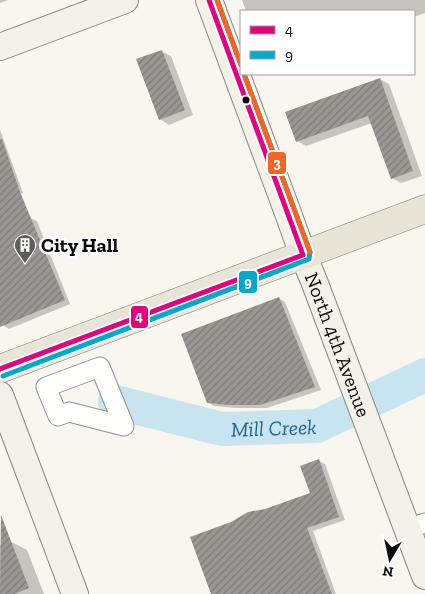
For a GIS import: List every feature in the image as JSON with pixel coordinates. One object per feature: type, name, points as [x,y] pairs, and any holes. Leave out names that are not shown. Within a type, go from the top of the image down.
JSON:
[{"type":"main road","points":[[0,369],[425,209]]},
{"type":"street","points":[[0,47],[125,0]]},
{"type":"street","name":"North 4th Avenue","points":[[209,0],[302,255],[347,370],[370,427],[417,526],[425,576]]},
{"type":"street","points":[[0,395],[75,594]]},
{"type":"building","points":[[162,50],[185,110],[159,120],[136,59]]},
{"type":"building","points":[[380,78],[413,171],[391,179],[368,116],[296,142],[285,112]]},
{"type":"building","name":"City Hall","points":[[0,139],[2,139],[20,192],[65,300],[0,327]]},
{"type":"building","points":[[279,297],[315,387],[260,405],[207,403],[181,334]]},
{"type":"building","points":[[319,459],[339,517],[307,528],[332,594],[211,594],[190,537],[231,522],[248,512],[265,509],[310,493],[300,466]]},
{"type":"building","points":[[1,515],[29,588],[14,594],[0,594]]},
{"type":"waterway","name":"Mill Creek","points":[[115,402],[222,429],[317,426],[425,375]]},
{"type":"transit line","name":"4","points":[[0,369],[303,255],[209,0]]},
{"type":"transit line","name":"9","points":[[217,0],[240,62]]},
{"type":"transit line","name":"3","points":[[217,0],[240,62]]},
{"type":"transit line","name":"9","points":[[3,376],[309,259],[310,252],[244,75]]},
{"type":"transit line","name":"3","points":[[244,75],[310,252]]},
{"type":"place","name":"City Hall","points":[[25,264]]}]
